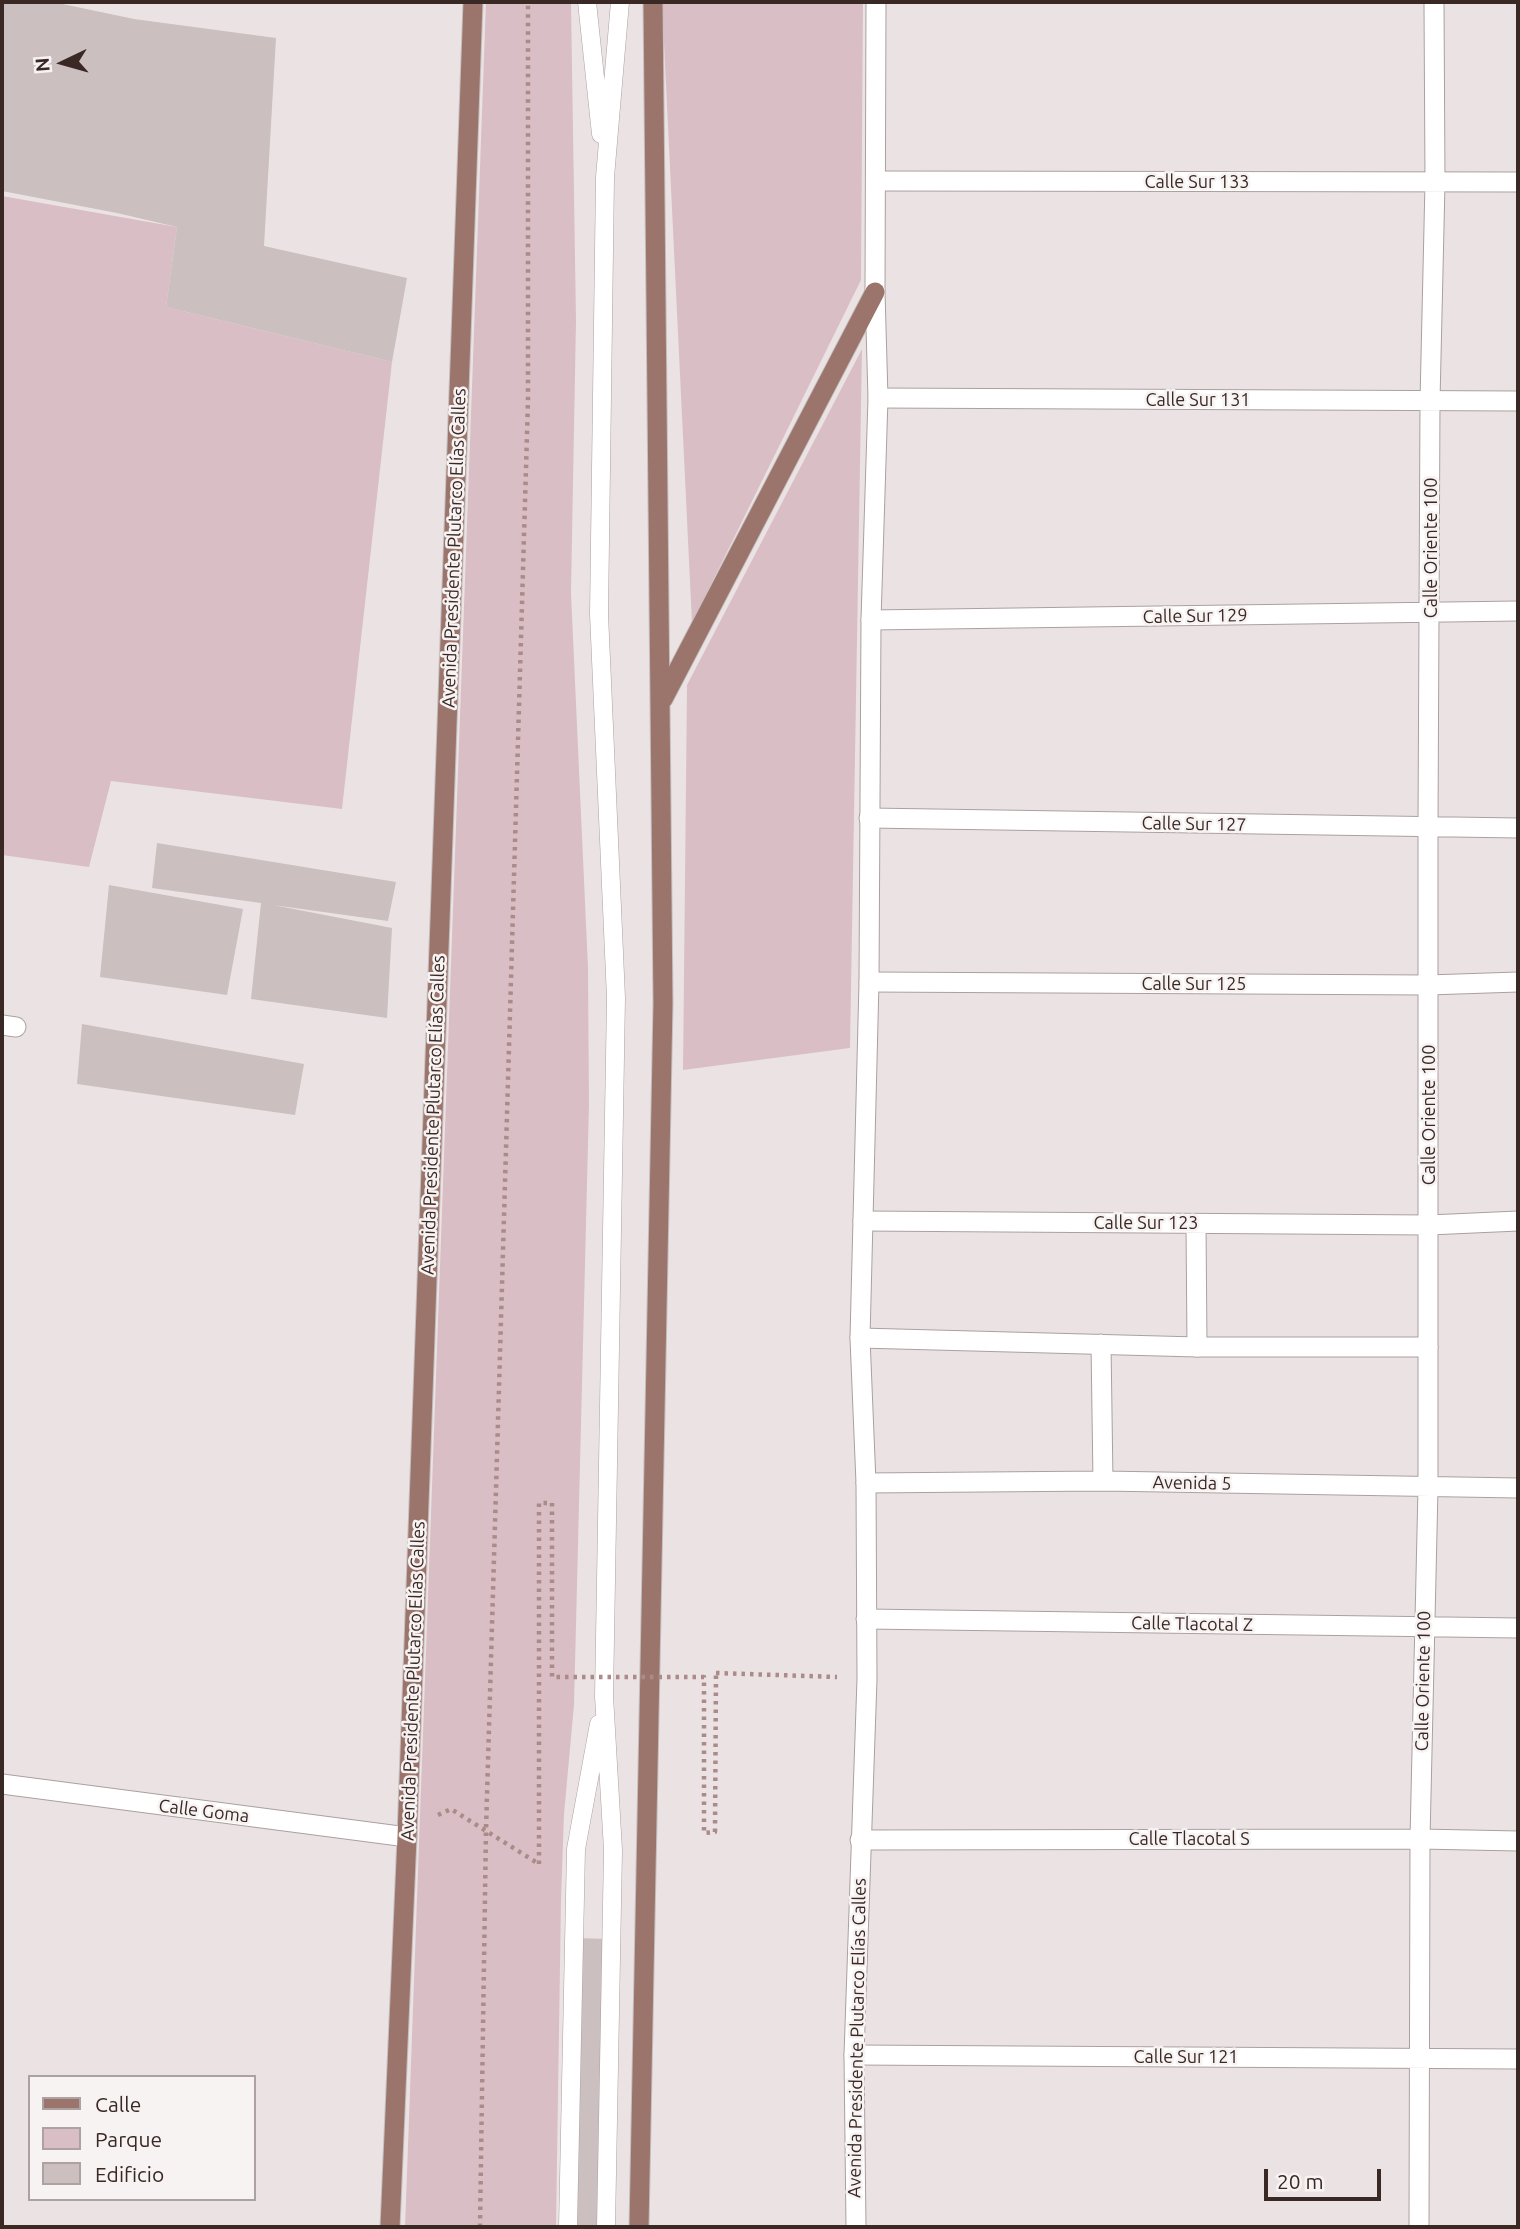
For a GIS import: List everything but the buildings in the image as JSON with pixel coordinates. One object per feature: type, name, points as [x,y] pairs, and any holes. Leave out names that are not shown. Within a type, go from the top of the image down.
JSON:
[{"type":"main road","name":"Avenida Presidente Plutarco Elías Calles","points":[[390,2227],[407,1832],[473,2]]},
{"type":"main road","points":[[639,2227],[663,1017],[653,2]]},
{"type":"main road","points":[[661,704],[875,292]]},
{"type":"street","name":"Avenida Presidente Plutarco Elías Calles","points":[[856,2227],[854,2055],[867,1679],[866,1483],[860,1338],[869,982],[871,620],[878,398],[875,292],[876,2]]},
{"type":"street","name":"Calle Oriente 100","points":[[1419,2227],[1420,1839],[1428,1488],[1428,827],[1430,401],[1435,183],[1434,2]]},
{"type":"street","name":"Calle Sur 133","points":[[876,181],[1518,182]]},
{"type":"street","name":"Calle Sur 131","points":[[878,398],[1518,401]]},
{"type":"street","name":"Calle Sur 129","points":[[871,620],[1518,611]]},
{"type":"street","name":"Calle Sur 127","points":[[869,818],[1518,828]]},
{"type":"street","name":"Calle Sur 125","points":[[869,982],[1428,985],[1518,982]]},
{"type":"street","name":"Calle Sur 123","points":[[863,1221],[1429,1226],[1518,1221]]},
{"type":"street","points":[[1196,1224],[1197,1347]]},
{"type":"street","points":[[860,1338],[1197,1347],[1428,1347]]},
{"type":"street","points":[[1101,1344],[1103,1481]]},
{"type":"street","name":"Avenida 5","points":[[866,1483],[1103,1481],[1518,1488]]},
{"type":"street","name":"Calle Tlacotal Z","points":[[866,1619],[1518,1628]]},
{"type":"street","name":"Calle Goma","points":[[2,1784],[407,1832]]},
{"type":"street","name":"Calle Tlacotal S","points":[[860,1840],[1518,1841]]},
{"type":"street","name":"Calle Sur 121","points":[[854,2055],[1518,2059]]},
{"type":"lane","points":[[587,2],[606,177]]},
{"type":"lane","points":[[606,2227],[613,1850],[604,1696],[616,998],[599,614],[606,177],[620,2]]},
{"type":"lane","points":[[568,2227],[576,1849],[604,1696]]},
{"type":"path","points":[[480,2227],[485,1830],[528,400],[528,2]]},
{"type":"path","points":[[407,1832],[451,1810],[539,1864],[539,1503],[552,1503],[552,1677],[704,1677],[704,1833],[715,1832],[716,1673],[867,1679]]},
{"type":"green space","points":[[486,2],[571,2],[576,321],[571,593],[588,968],[589,1104],[574,1705],[564,1814],[561,1900],[556,2227],[405,2227]]},
{"type":"green space","points":[[662,2],[863,2],[861,280],[692,623]]},
{"type":"green space","points":[[2,196],[177,227],[166,307],[392,362],[342,809],[111,781],[89,867],[2,855]]},
{"type":"green space","points":[[862,349],[850,1048],[683,1070],[687,685]]}]
